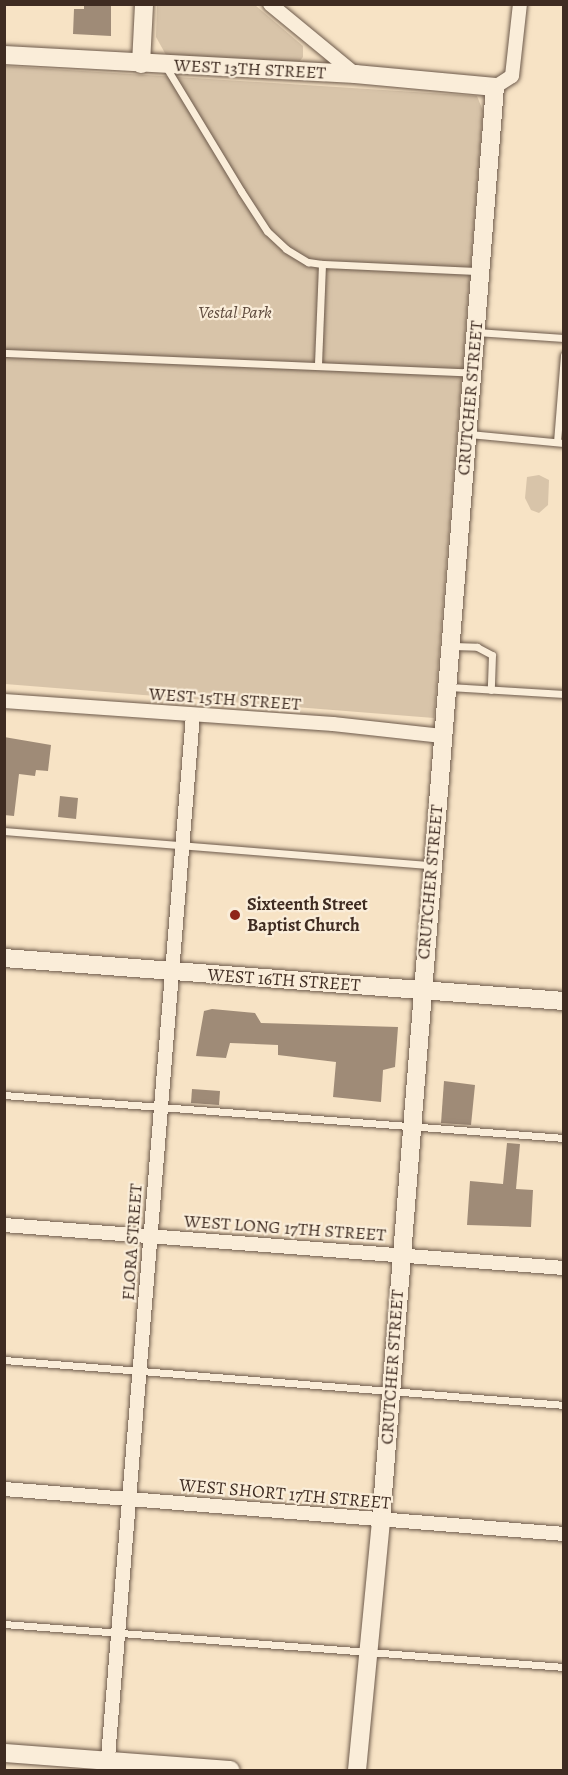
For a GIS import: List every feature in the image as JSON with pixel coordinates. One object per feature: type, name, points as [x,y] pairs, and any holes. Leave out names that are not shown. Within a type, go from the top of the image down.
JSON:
[{"type":"street","points":[[141,64],[144,4]]},
{"type":"street","points":[[270,4],[355,74]]},
{"type":"street","points":[[495,87],[512,75],[520,4]]},
{"type":"street","name":"WEST 13TH STREET","points":[[4,55],[355,74],[495,87]]},
{"type":"street","name":"CRUTCHER STREET","points":[[357,1770],[381,1521],[399,1255],[495,87]]},
{"type":"street","name":"WEST 15TH STREET","points":[[4,701],[442,736]]},
{"type":"street","name":"FLORA STREET","points":[[107,1766],[193,715]]},
{"type":"street","name":"WEST 16TH STREET","points":[[4,958],[564,1001]]},
{"type":"street","name":"WEST LONG 17TH STREET","points":[[4,1225],[564,1268]]},
{"type":"street","name":"WEST SHORT 17TH STREET","points":[[4,1489],[564,1534]]},
{"type":"street","points":[[4,1753],[107,1766],[230,1770]]},
{"type":"lane","points":[[164,65],[267,231],[293,253],[308,262],[322,264],[480,272]]},
{"type":"lane","points":[[318,364],[322,264]]},
{"type":"lane","points":[[475,332],[564,338]]},
{"type":"lane","points":[[4,353],[318,364],[472,373]]},
{"type":"lane","points":[[467,434],[560,442],[564,355]]},
{"type":"lane","points":[[449,646],[477,647],[492,655],[492,690]]},
{"type":"lane","points":[[446,687],[564,694]]},
{"type":"lane","points":[[4,831],[431,865]]},
{"type":"lane","points":[[4,1095],[564,1138]]},
{"type":"lane","points":[[4,1360],[564,1405]]},
{"type":"lane","points":[[4,1624],[564,1667]]},
{"type":"green space","points":[[157,5],[255,5],[303,46],[303,57],[299,62],[166,55],[156,37]]},
{"type":"green space","name":"Vestal Park","points":[[4,66],[477,96],[483,111],[434,718],[5,684]]},
{"type":"green space","points":[[539,475],[549,480],[548,505],[539,513],[531,510],[525,498],[527,477]]},
{"type":"building","points":[[84,4],[111,4],[111,36],[73,34],[74,9],[84,9]]},
{"type":"building","points":[[4,737],[51,745],[48,771],[36,770],[35,776],[19,774],[14,816],[4,815]]},
{"type":"building","points":[[60,796],[78,798],[76,819],[58,817]]},
{"type":"building","points":[[212,1009],[255,1013],[261,1023],[398,1027],[395,1067],[383,1070],[381,1102],[333,1097],[336,1062],[278,1055],[278,1045],[230,1043],[226,1058],[196,1056],[204,1011]]},
{"type":"building","points":[[444,1081],[475,1085],[471,1125],[441,1123]]},
{"type":"building","points":[[192,1089],[220,1091],[219,1105],[191,1103]]},
{"type":"building","points":[[507,1143],[520,1144],[516,1189],[533,1190],[531,1227],[467,1225],[470,1181],[503,1184]]},
{"type":"place","name":"Sixteenth Street Baptist Church","points":[[235,915]]}]
